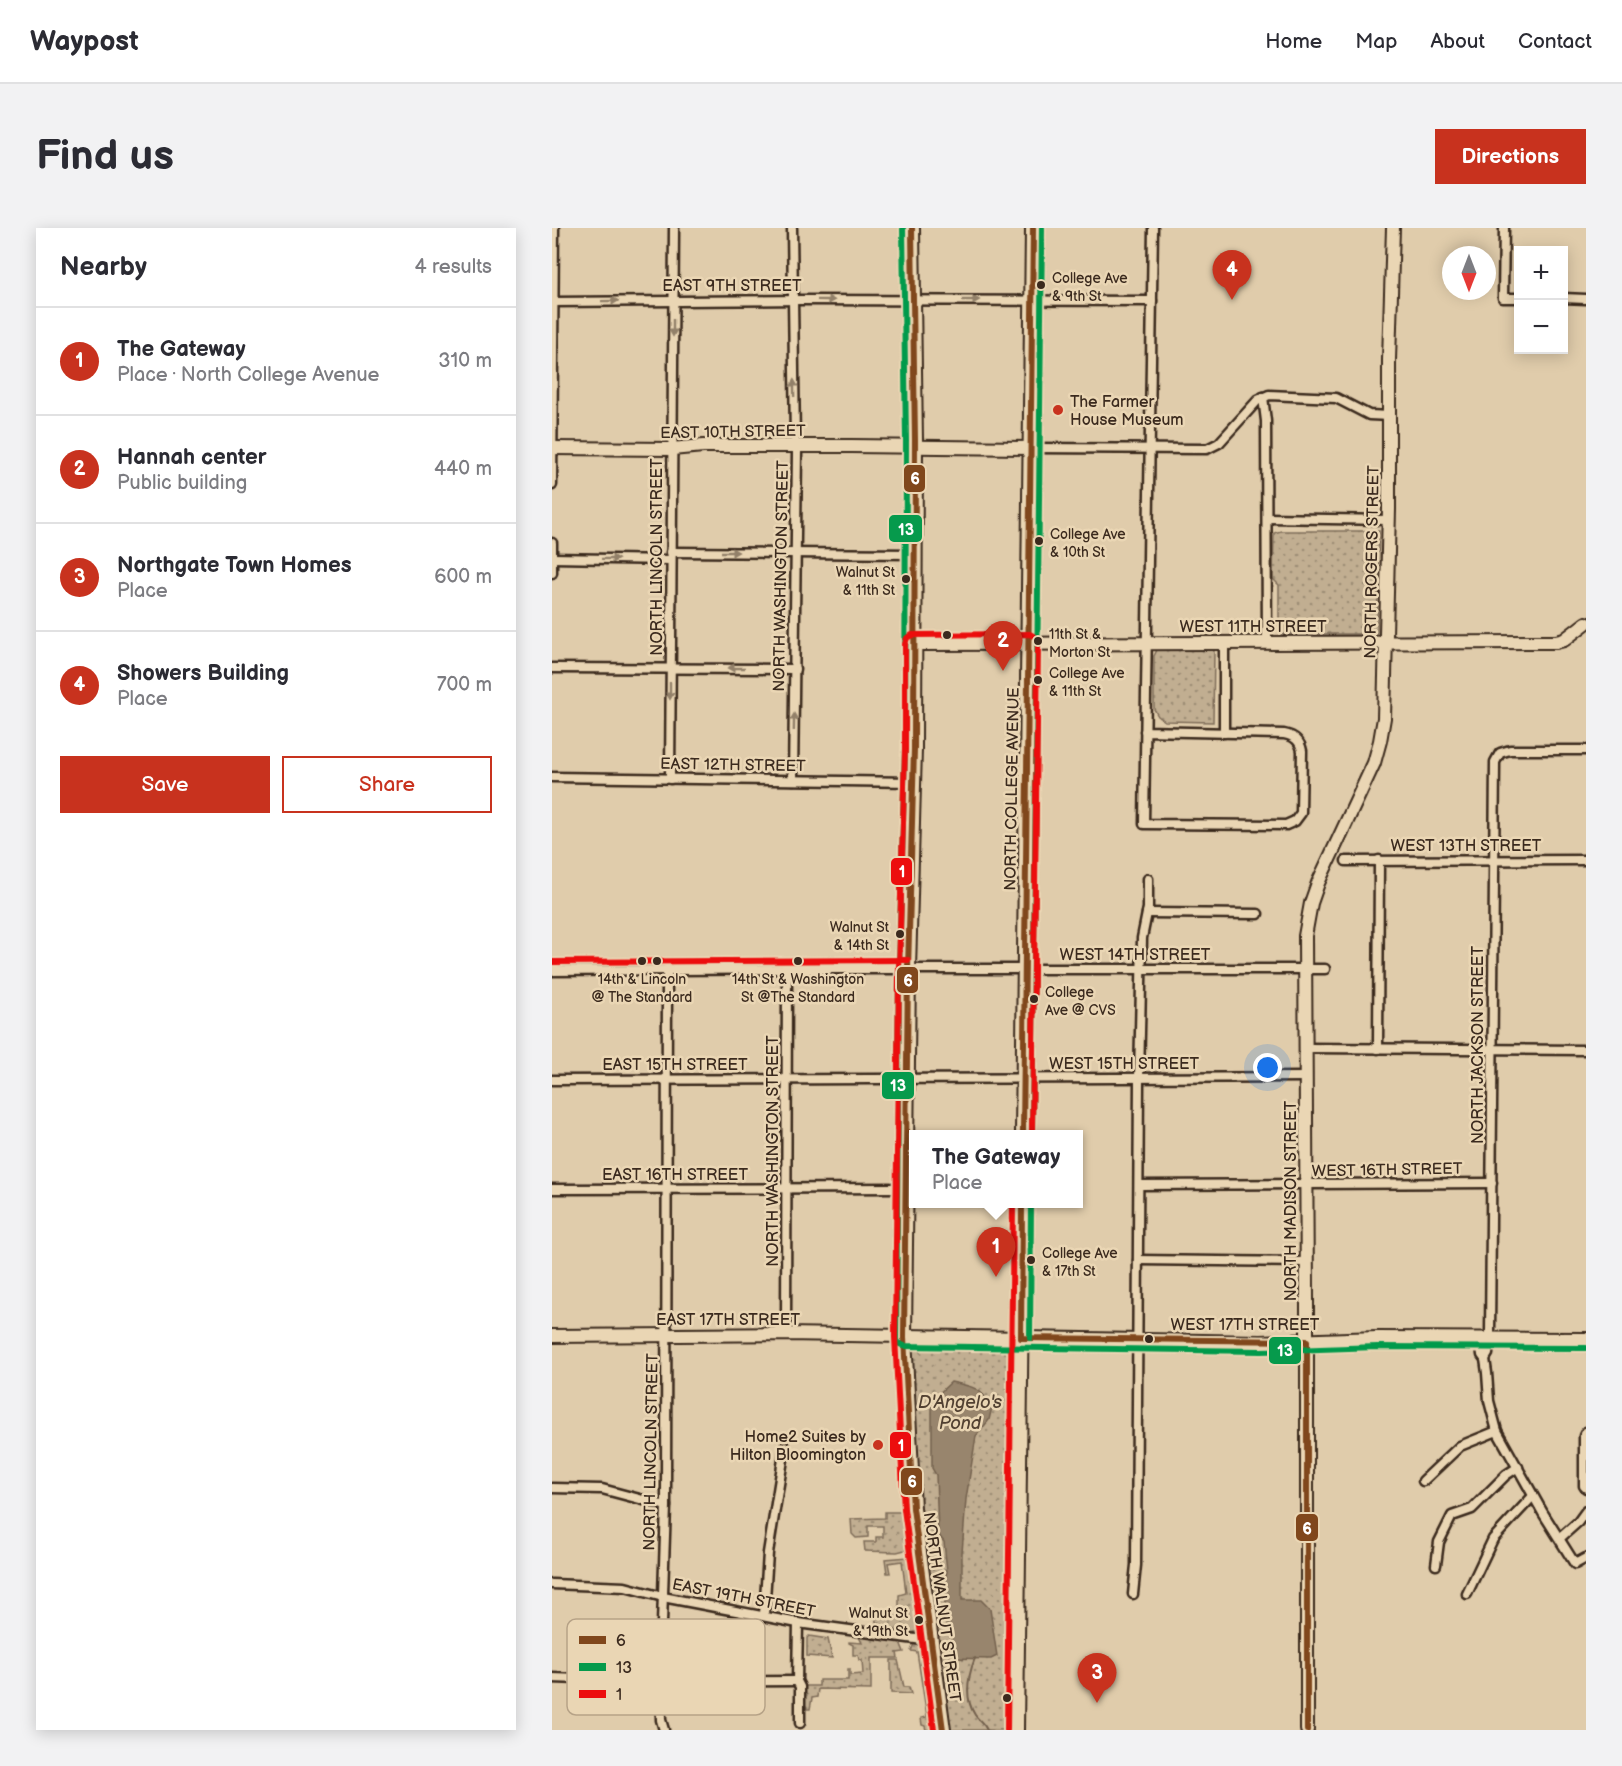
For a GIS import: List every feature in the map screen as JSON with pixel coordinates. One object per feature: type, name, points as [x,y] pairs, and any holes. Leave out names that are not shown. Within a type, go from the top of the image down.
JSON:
[{"type":"main road","name":"NORTH WALNUT STREET","points":[[912,228],[915,447],[914,782],[904,1336],[913,1508],[944,1730]]},
{"type":"main road","name":"NORTH COLLEGE AVENUE","points":[[1023,1130],[1033,228]]},
{"type":"main road","points":[[1016,1730],[1022,1208]]},
{"type":"street","name":"NORTH LINCOLN STREET","points":[[670,779],[674,228]]},
{"type":"street","name":"NORTH WASHINGTON STREET","points":[[792,228],[796,446],[793,780]]},
{"type":"street","points":[[1145,731],[1293,737],[1300,743],[1302,807],[1296,820],[1286,825],[1144,824],[1145,731],[1153,228]]},
{"type":"street","name":"NORTH ROGERS STREET","points":[[1318,883],[1374,763],[1384,718],[1392,228]]},
{"type":"street","points":[[1504,228],[1503,298],[1514,298]]},
{"type":"street","points":[[552,485],[553,234]]},
{"type":"street","points":[[1568,298],[1586,298]]},
{"type":"street","name":"EAST 9TH STREET","points":[[553,302],[1152,301]]},
{"type":"street","points":[[1031,448],[1207,449],[1219,443],[1258,400],[1269,395],[1327,397],[1340,400],[1369,415],[1390,416]]},
{"type":"street","points":[[1263,397],[1266,422],[1267,642]]},
{"type":"street","name":"EAST 10TH STREET","points":[[552,448],[672,449],[703,446],[1031,448]]},
{"type":"street","points":[[1267,518],[1389,520]]},
{"type":"street","points":[[552,543],[552,573]]},
{"type":"street","points":[[552,558],[796,552],[914,554]]},
{"type":"street","name":"WEST 11TH STREET","points":[[914,644],[1556,642],[1564,640],[1586,623]]},
{"type":"street","points":[[1224,642],[1224,733]]},
{"type":"street","points":[[552,668],[795,669]]},
{"type":"street","name":"NORTH JACKSON STREET","points":[[1497,1431],[1489,1401],[1485,1359],[1482,1355],[1485,1339],[1492,1183],[1495,762],[1500,753],[1510,750],[1586,750]]},
{"type":"street","name":"EAST 12TH STREET","points":[[552,777],[914,782]]},
{"type":"street","points":[[1378,1049],[1379,860]]},
{"type":"street","name":"WEST 13TH STREET","points":[[1346,861],[1586,860]]},
{"type":"street","points":[[1132,1594],[1136,1565],[1142,938],[1147,913],[1148,879]]},
{"type":"street","name":"NORTH MADISON STREET","points":[[1306,1730],[1305,968],[1308,916],[1318,883]]},
{"type":"street","points":[[1147,913],[1258,914]]},
{"type":"street","name":"NORTH WASHINGTON STREET","points":[[786,1334],[787,969]]},
{"type":"street","name":"WEST 14TH STREET","points":[[552,971],[1325,969]]},
{"type":"street","name":"NORTH LINCOLN STREET","points":[[662,1619],[666,1506],[668,970]]},
{"type":"street","points":[[1306,1048],[1586,1050]]},
{"type":"street","name":"WEST 15TH STREET","points":[[907,1078],[1306,1077]]},
{"type":"street","name":"EAST 15TH STREET","points":[[552,1080],[907,1078]]},
{"type":"street","name":"WEST 16TH STREET","points":[[1139,1185],[1492,1183]]},
{"type":"street","name":"EAST 16TH STREET","points":[[552,1189],[905,1188]]},
{"type":"street","points":[[1138,1260],[1307,1262]]},
{"type":"street","name":"EAST 17TH STREET","points":[[552,1336],[786,1334],[904,1336]]},
{"type":"street","name":"WEST 17TH STREET","points":[[904,1336],[1307,1341],[1361,1339],[1586,1340]]},
{"type":"street","points":[[1423,1481],[1460,1446],[1497,1431],[1533,1496],[1575,1564],[1586,1558]]},
{"type":"street","points":[[1586,1432],[1584,1436],[1584,1486],[1586,1488]]},
{"type":"street","points":[[764,1615],[768,1553],[785,1447]]},
{"type":"street","points":[[1436,1565],[1439,1542],[1452,1516],[1472,1509],[1518,1467]]},
{"type":"street","points":[[552,1488],[602,1489],[666,1506]]},
{"type":"street","points":[[1467,1594],[1493,1539],[1533,1496]]},
{"type":"street","points":[[1560,1538],[1578,1522],[1586,1511]]},
{"type":"street","name":"EAST 19TH STREET","points":[[552,1584],[625,1587],[663,1597],[798,1623],[930,1641]]},
{"type":"street","points":[[798,1623],[797,1681],[800,1687],[800,1723]]},
{"type":"street","points":[[552,1678],[567,1679]]},
{"type":"street","points":[[765,1681],[797,1681]]},
{"type":"street","name":"NORTH LINCOLN STREET","points":[[661,1715],[664,1730]]},
{"type":"shaded area","points":[[1281,531],[1379,531],[1377,634],[1281,634],[1279,585],[1273,579],[1274,533]]},
{"type":"shaded area","points":[[1157,650],[1214,650],[1213,722],[1165,721],[1158,716],[1154,709],[1154,656]]},
{"type":"shaded area","points":[[908,1347],[1015,1349],[1010,1730],[949,1730],[922,1557]]},
{"type":"shaded area","points":[[885,1512],[904,1512],[909,1549],[897,1552],[865,1551],[864,1542],[876,1542],[876,1537],[883,1537],[883,1526],[868,1526],[868,1537],[856,1538],[852,1534],[851,1519],[885,1518]]},
{"type":"shaded area","points":[[909,1557],[919,1631],[911,1633],[878,1629],[875,1617],[899,1616],[899,1595],[906,1593],[902,1561],[888,1563],[890,1573],[887,1573],[885,1559]]},
{"type":"shaded area","points":[[809,1636],[828,1639],[832,1658],[807,1656]]},
{"type":"shaded area","points":[[859,1637],[900,1642],[904,1652],[897,1653],[898,1658],[871,1658],[871,1690],[818,1689],[817,1697],[812,1698],[810,1709],[807,1709],[805,1686],[819,1686],[819,1680],[848,1680],[848,1669],[850,1669],[850,1675],[863,1674],[862,1660],[859,1660],[858,1655],[853,1655],[853,1645],[849,1643],[862,1643]]},
{"type":"shaded area","points":[[914,1644],[924,1648],[938,1730],[935,1730],[934,1723],[932,1724],[933,1730],[926,1730],[922,1725],[921,1718],[927,1717],[917,1652],[911,1651]]},
{"type":"shaded area","points":[[891,1660],[898,1660],[904,1687],[909,1687],[911,1694],[891,1693]]},
{"type":"water","name":"D'Angelo's Pond","points":[[951,1382],[976,1389],[992,1407],[989,1420],[976,1436],[966,1499],[962,1553],[962,1600],[981,1600],[990,1609],[997,1656],[991,1659],[950,1658],[950,1633],[946,1633],[944,1584],[947,1571],[944,1542],[938,1534],[936,1475],[932,1468],[932,1400]]},
{"type":"waterway","points":[[975,1658],[969,1679],[969,1701],[975,1715],[987,1730]]},
{"type":"transit line","name":"13","points":[[903,228],[906,440],[905,749],[899,969],[896,1342],[904,1346],[1261,1351],[1377,1347],[1586,1348]]},
{"type":"transit line","name":"6","points":[[912,228],[915,440],[914,749],[908,969],[904,1337],[913,1508],[943,1730]]},
{"type":"transit line","name":"6","points":[[1023,1130],[1033,228]]},
{"type":"transit line","name":"13","points":[[1032,1130],[1042,228]]},
{"type":"transit line","name":"1","points":[[934,1730],[904,1509],[895,1337],[905,644],[907,638],[912,635],[1030,634],[1038,641],[1032,1130]]},
{"type":"transit line","name":"1","points":[[552,962],[908,960]]},
{"type":"transit line","name":"1","points":[[1007,1730],[1013,1208]]},
{"type":"transit line","name":"6","points":[[1022,1208],[1021,1338],[1307,1341],[1307,1730]]},
{"type":"transit line","name":"13","points":[[1030,1338],[1031,1208]]},
{"type":"place","name":"College Ave & 9th St","points":[[1041,285]]},
{"type":"place","name":"Showers Building","points":[[1232,300]]},
{"type":"place","name":"The Farmer House Museum","points":[[1058,410]]},
{"type":"place","name":"College Ave & 10th St","points":[[1039,541]]},
{"type":"place","name":"Walnut St & 11th St","points":[[906,579]]},
{"type":"place","name":"11th St & Morton St","points":[[1038,641]]},
{"type":"place","name":"Hannah center","points":[[1003,671]]},
{"type":"place","name":"College Ave & 11th St","points":[[1038,680]]},
{"type":"place","name":"Walnut St & 14th St","points":[[900,934]]},
{"type":"place","name":"14th & Lincoln @ The Standard","points":[[642,961]]},
{"type":"place","name":"14th St & Washington St @The Standard","points":[[798,961]]},
{"type":"place","name":"College Ave @ CVS","points":[[1034,999]]},
{"type":"place","name":"College Ave & 17th St","points":[[1031,1260]]},
{"type":"place","name":"The Gateway","points":[[996,1277]]},
{"type":"place","name":"Home2 Suites by Hilton Bloomington","points":[[878,1445]]},
{"type":"place","name":"Walnut St & 19th St","points":[[919,1620]]},
{"type":"place","name":"Northgate Town Homes","points":[[1097,1703]]}]
